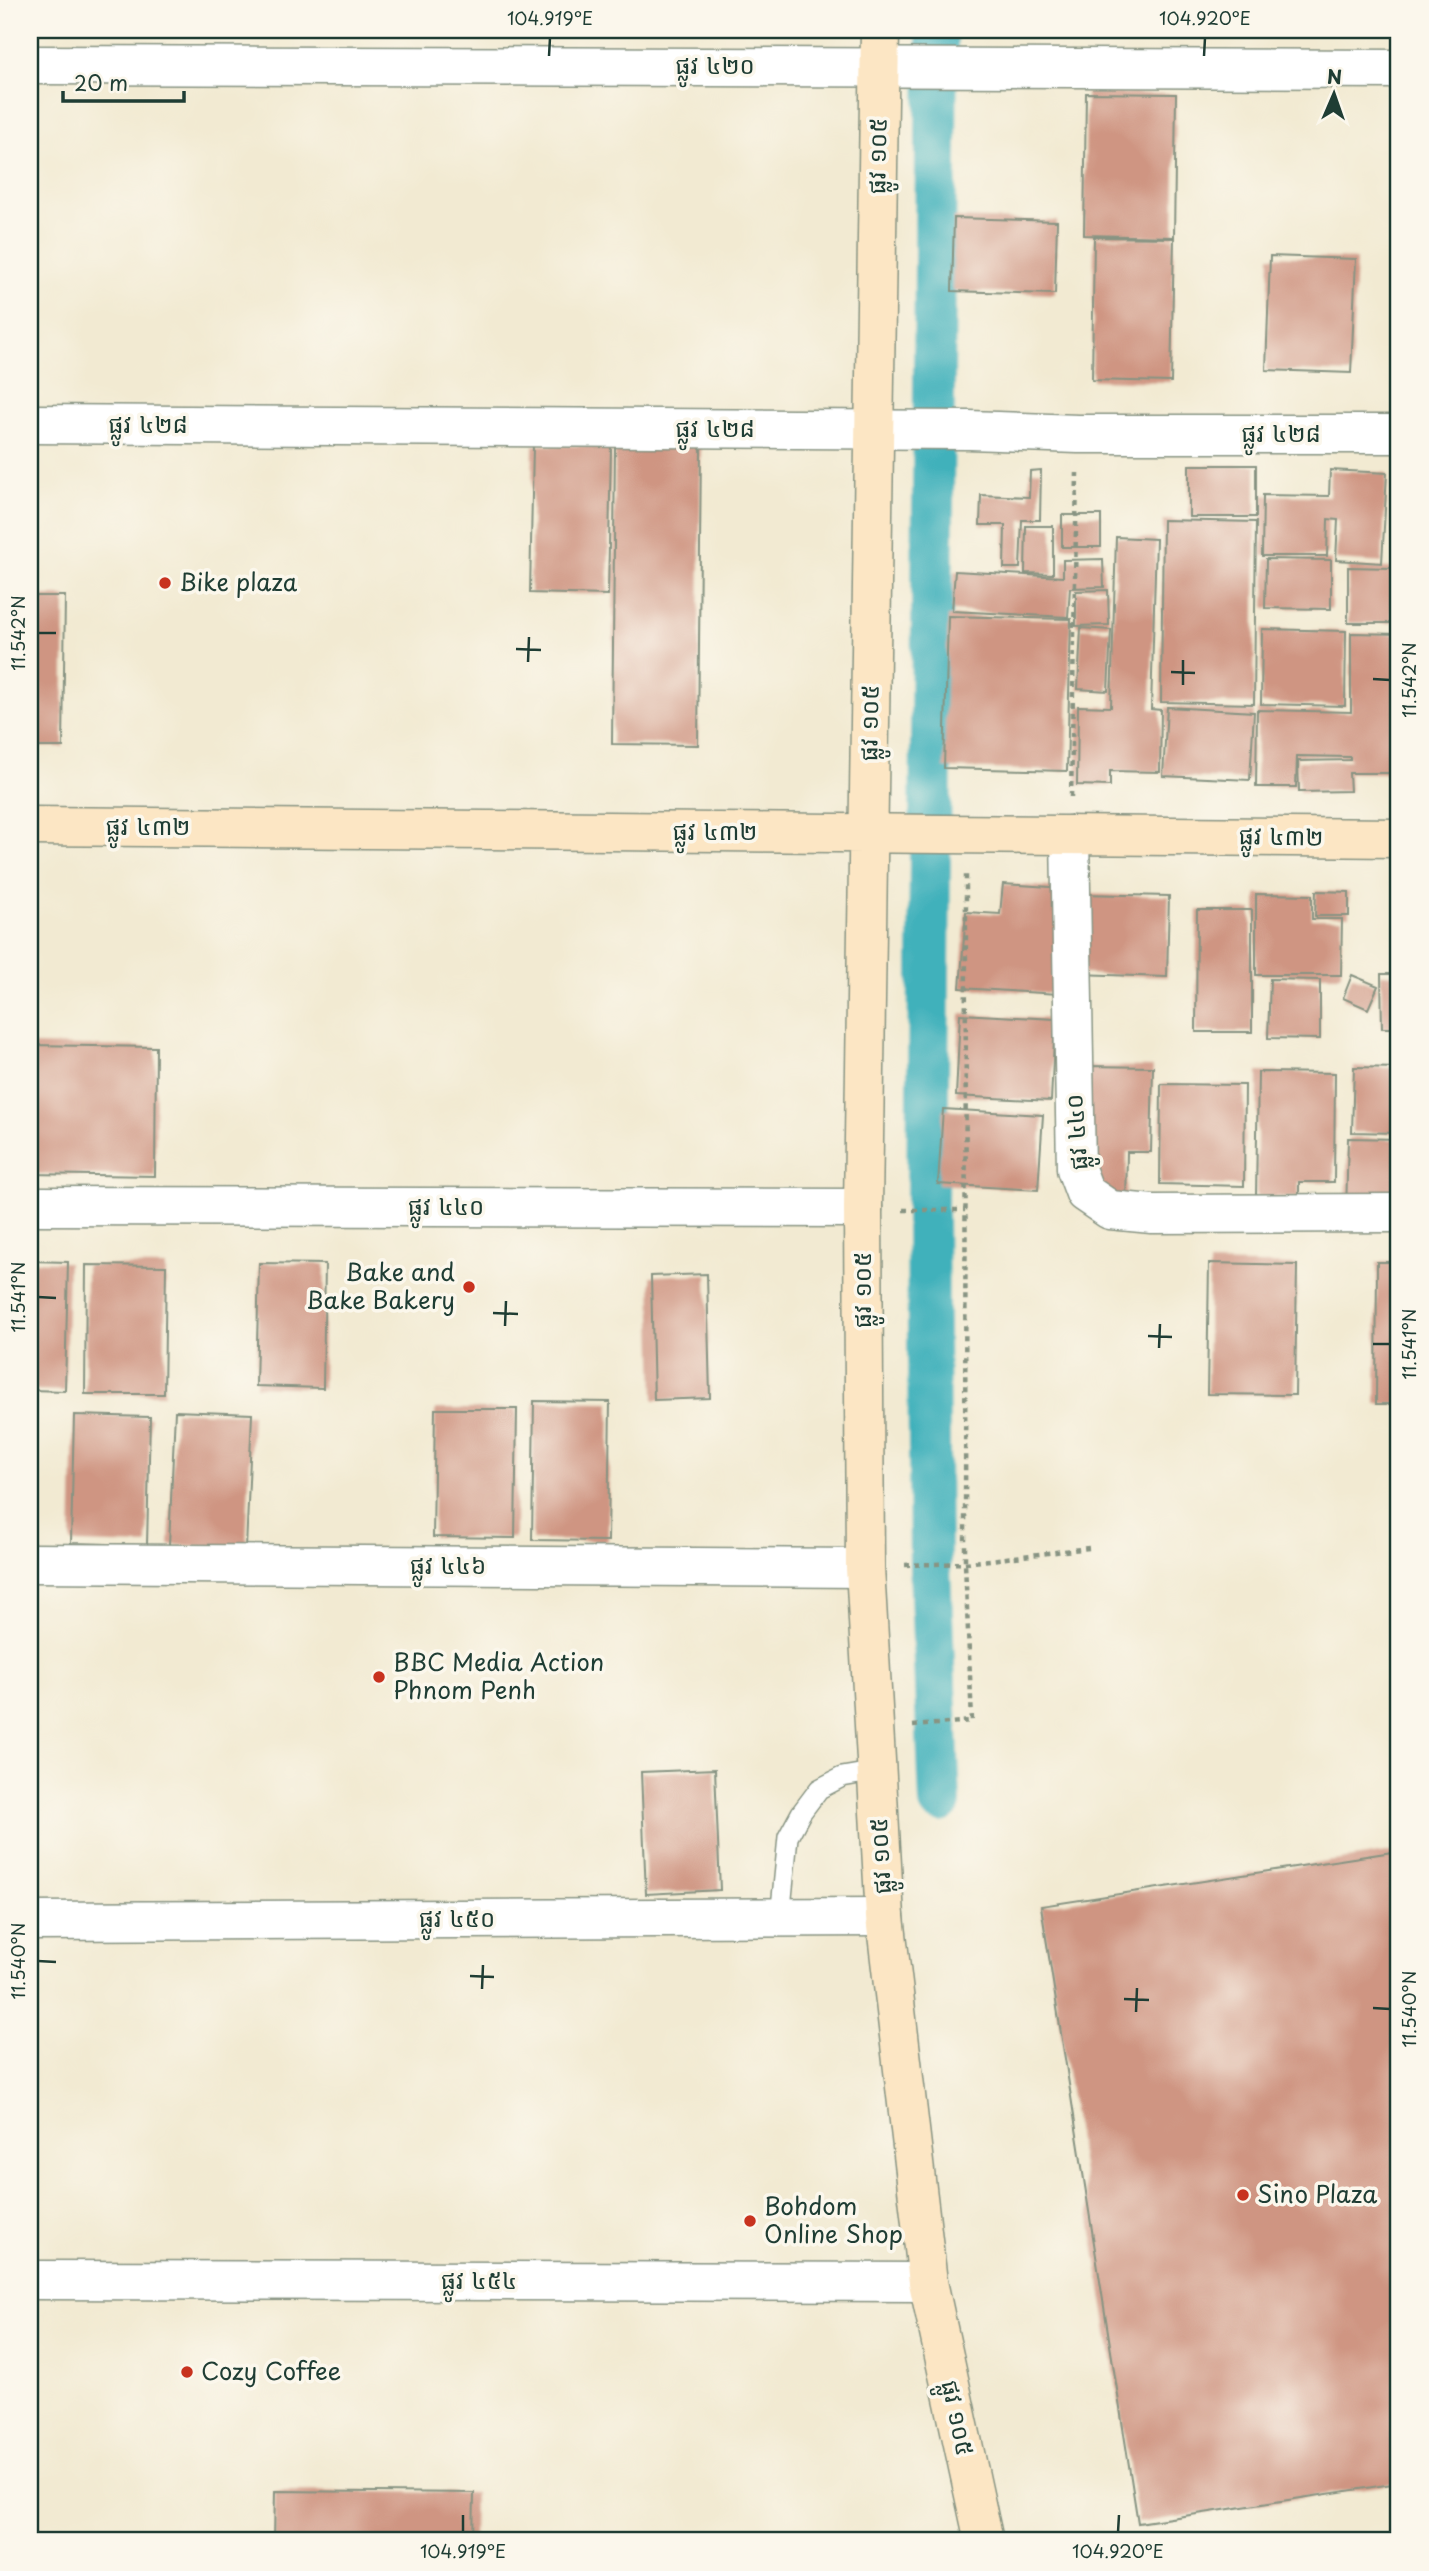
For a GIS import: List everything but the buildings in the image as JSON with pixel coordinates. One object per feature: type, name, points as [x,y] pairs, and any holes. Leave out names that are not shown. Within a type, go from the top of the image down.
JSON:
[{"type":"street","name":"ផ្លូវ ៤២០","points":[[30,65],[888,54],[966,67],[1399,69]]},
{"type":"street","name":"ផ្លូវ ១០៥","points":[[888,54],[892,430],[882,833],[863,1208],[865,1568],[885,1917],[928,2281],[984,2541]]},
{"type":"street","name":"ផ្លូវ ៤២៨","points":[[30,424],[969,430],[1078,434],[1399,434]]},
{"type":"street","name":"ផ្លូវ ៤៣២","points":[[30,827],[1399,838]]},
{"type":"street","name":"ផ្លូវ ៤៤០","points":[[1070,835],[1076,1169],[1085,1193],[1111,1209],[1152,1214],[1399,1213]]},
{"type":"street","name":"ផ្លូវ ៤៤០","points":[[30,1206],[863,1208]]},
{"type":"street","name":"ផ្លូវ ៤៤៦","points":[[30,1563],[865,1568]]},
{"type":"street","name":"ផ្លូវ ៤៥០","points":[[30,1921],[885,1917]]},
{"type":"street","name":"ផ្លូវ ៤៥៤","points":[[30,2280],[928,2281]]},
{"type":"lane","points":[[780,1918],[788,1838],[801,1813],[819,1789],[842,1777],[877,1771]]},
{"type":"path","points":[[1070,835],[1078,434]]},
{"type":"path","points":[[914,1726],[972,1721],[965,1563],[963,1210],[966,834]]},
{"type":"path","points":[[906,1210],[963,1210]]},
{"type":"path","points":[[906,1564],[965,1563],[1090,1548]]},
{"type":"waterway","points":[[937,30],[927,1208],[930,1569],[940,1802]]},
{"type":"place","name":"Bike plaza","points":[[165,583]]},
{"type":"place","name":"Bake and Bake Bakery","points":[[469,1287]]},
{"type":"place","name":"BBC Media Action Phnom Penh","points":[[379,1677]]},
{"type":"place","name":"Sino Plaza","points":[[1243,2195]]},
{"type":"place","name":"Bohdom Online Shop","points":[[750,2221]]},
{"type":"place","name":"Cozy Coffee","points":[[187,2372]]}]
